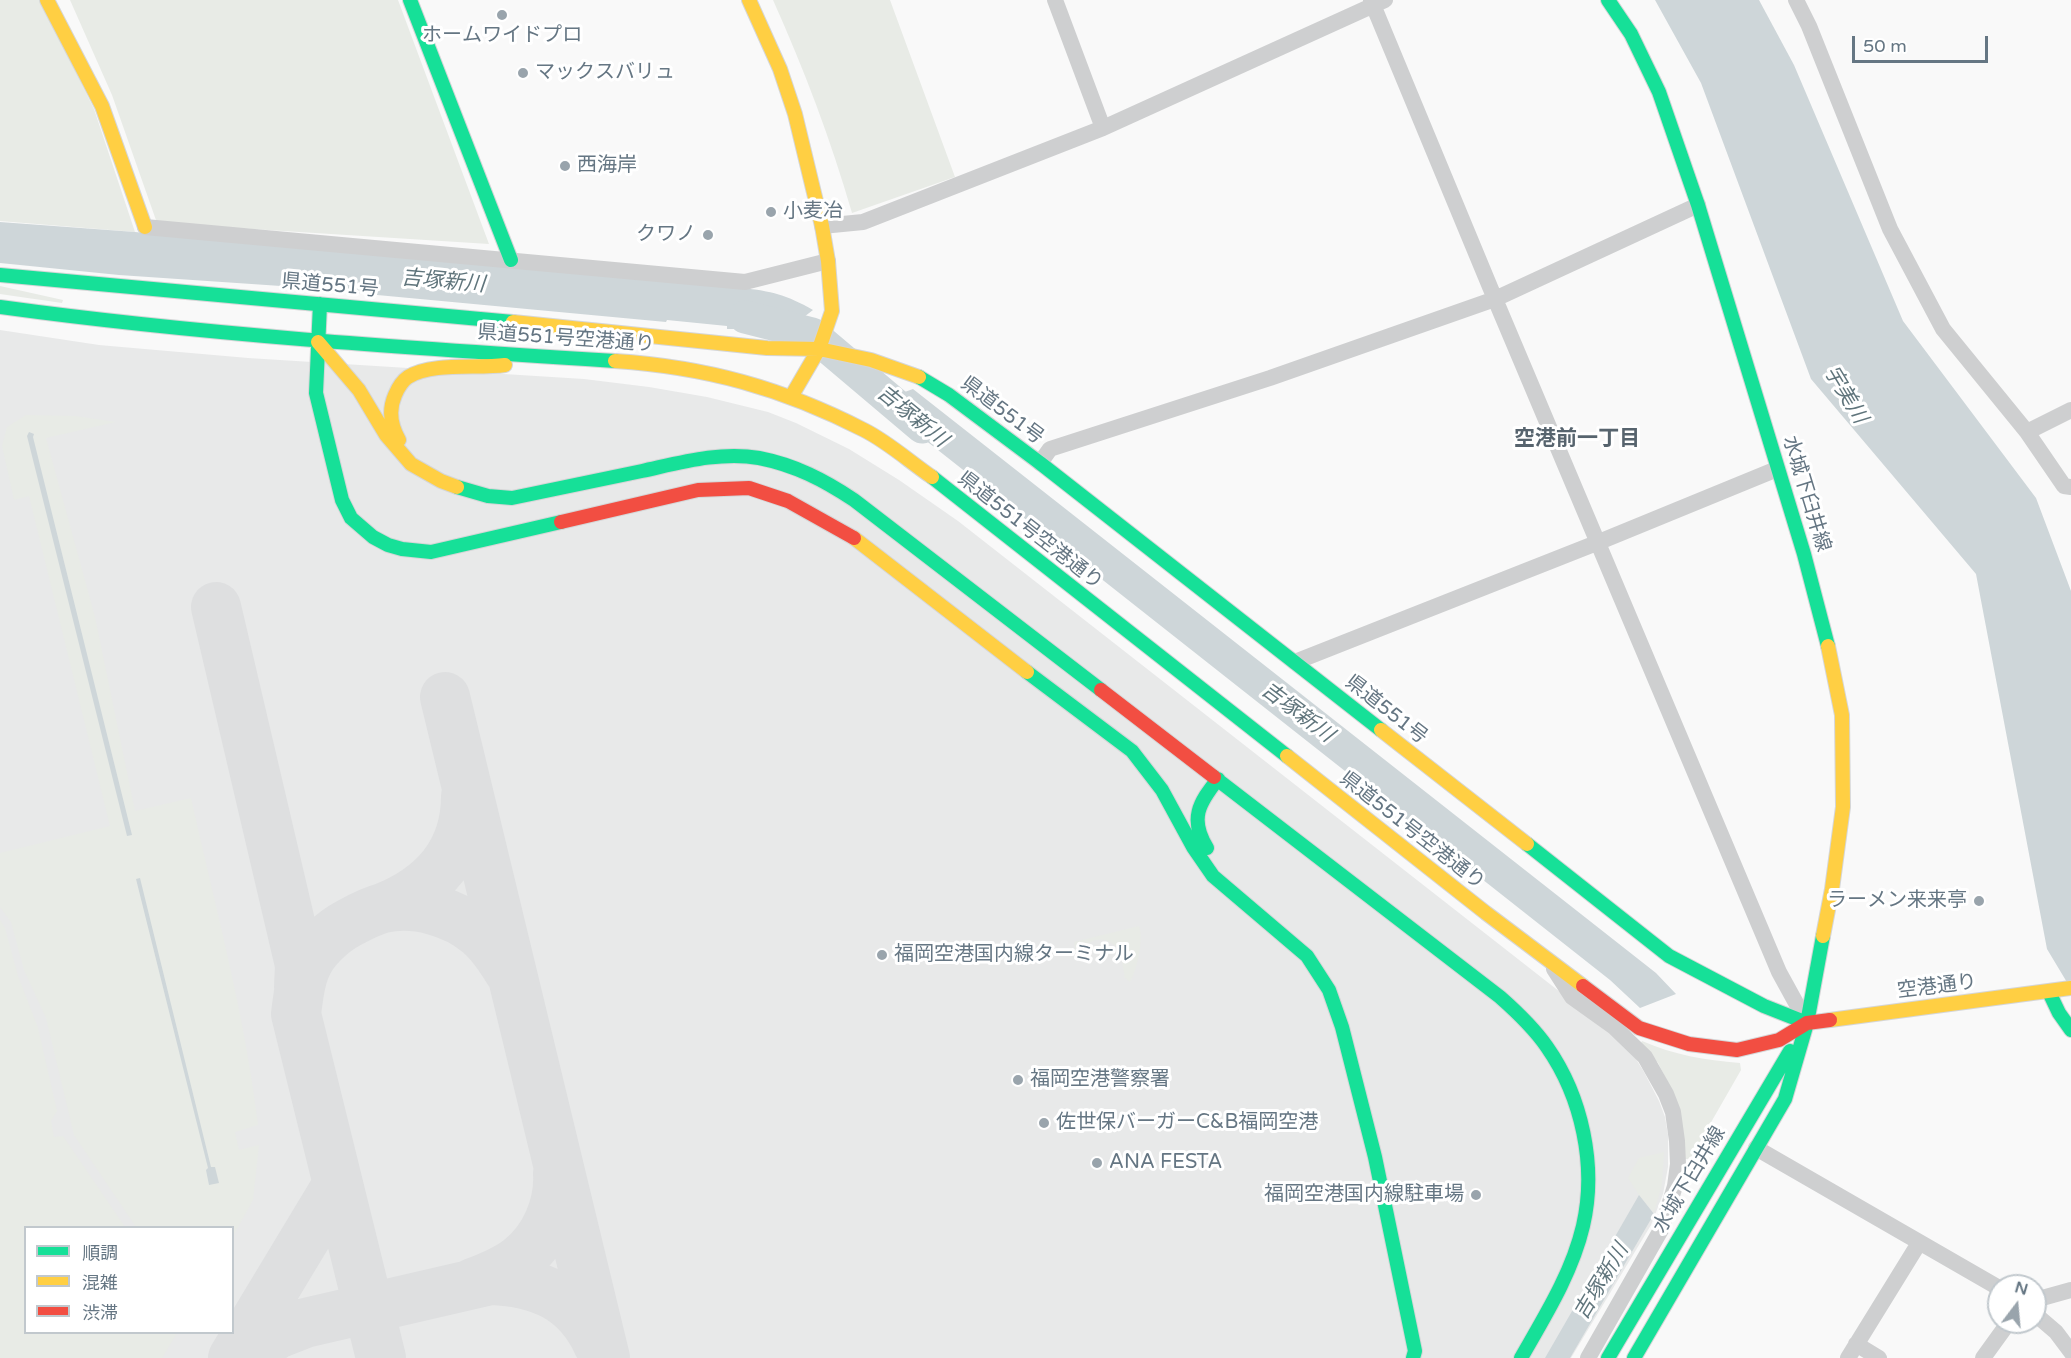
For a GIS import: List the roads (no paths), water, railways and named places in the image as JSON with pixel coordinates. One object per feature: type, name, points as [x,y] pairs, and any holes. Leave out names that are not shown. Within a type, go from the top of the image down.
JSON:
[{"type":"main road","points":[[47,0],[102,106],[145,227]]},
{"type":"main road","points":[[410,0],[511,260]]},
{"type":"main road","points":[[749,0],[780,69],[795,114],[822,226],[828,261],[832,311],[819,350],[791,397]]},
{"type":"main road","name":"水城下臼井線","points":[[1608,0],[1631,34],[1659,92],[1698,204],[1826,636],[1842,715],[1843,807],[1832,889],[1807,1023],[1785,1099],[1634,1358]]},
{"type":"main road","name":"県道551号","points":[[0,275],[767,348],[819,350],[871,360],[915,374],[949,395],[1040,463],[1669,956],[1764,1006],[1807,1023]]},
{"type":"main road","points":[[320,304],[316,393],[342,500],[351,518],[373,537],[402,549],[431,552],[698,490],[749,489],[789,501],[847,533],[1132,751],[1166,795],[1200,862],[1306,956],[1329,990],[1342,1027],[1375,1157],[1415,1351],[1413,1358]]},
{"type":"main road","name":"県道551号空港通り","points":[[0,307],[102,321],[318,342],[643,363],[730,377],[791,397],[866,431],[931,477],[1550,963],[1639,1028],[1689,1044],[1713,1048],[1746,1049],[1779,1040],[1807,1023]]},
{"type":"main road","points":[[318,342],[359,390],[386,435],[411,464],[441,481],[473,492],[512,498],[723,456],[758,458],[795,467],[826,481],[854,500],[1500,997],[1536,1032],[1562,1071],[1582,1125],[1588,1167],[1588,1196],[1571,1263],[1558,1293],[1521,1358]]},
{"type":"main road","points":[[411,464],[393,429],[390,408],[396,391],[410,375],[424,371],[500,366],[561,356]]},
{"type":"main road","points":[[1218,779],[1204,796],[1196,815],[1197,824],[1202,840],[1244,902]]},
{"type":"main road","name":"空港通り","points":[[1807,1023],[2071,988]]},
{"type":"main road","points":[[2049,992],[2059,1013],[2071,1030]]},
{"type":"main road","name":"水城下臼井線","points":[[1608,1358],[1807,1023]]},
{"type":"street","points":[[1054,0],[1103,128]]},
{"type":"street","points":[[1796,0],[1809,26],[1890,229],[1943,329],[2027,432],[2064,486],[2071,487]]},
{"type":"street","points":[[822,226],[863,222],[1103,128],[1376,2],[1495,300],[1779,972],[1807,1023]]},
{"type":"street","points":[[1040,463],[1050,449],[1270,378],[1495,300],[1698,204]]},
{"type":"street","points":[[145,227],[745,282],[828,261]]},
{"type":"street","points":[[2027,432],[2071,410]]},
{"type":"street","points":[[1295,662],[1599,542],[1778,468]]},
{"type":"street","points":[[1550,963],[1572,997],[1614,1027],[1645,1057],[1666,1094],[1673,1112],[1677,1141],[1678,1164],[1675,1186],[1662,1228],[1588,1358]]},
{"type":"street","points":[[1756,1148],[1987,1281]]},
{"type":"street","points":[[1879,1358],[1852,1351],[1919,1243]]},
{"type":"street","points":[[2047,1297],[2071,1290]]},
{"type":"street","points":[[2047,1324],[2071,1352]]},
{"type":"street","points":[[1983,1358],[2000,1334]]},
{"type":"water","name":"宇美川","points":[[1655,0],[1759,0],[1794,65],[1903,321],[2036,498],[2071,591],[2071,989],[2047,949],[1976,574],[1811,379],[1701,83]]},
{"type":"water","points":[[0,222],[135,232],[742,288],[779,294],[813,310],[778,337],[758,329],[734,327],[734,329],[727,329],[727,326],[667,320],[666,322],[281,286],[119,275],[0,263]]},
{"type":"water","points":[[913,389],[1656,973],[1676,994],[1640,1008],[1610,980],[877,402]]},
{"type":"water","points":[[29,432],[34,434],[132,835],[127,836],[27,436]]},
{"type":"water","points":[[140,878],[211,1167],[215,1167],[219,1183],[209,1185],[206,1170],[208,1168],[136,879]]},
{"type":"water","points":[[1639,1195],[1654,1214],[1570,1358],[1545,1358]]},
{"type":"waterway","name":"吉塚新川","points":[[745,317],[812,334],[922,427]]},
{"type":"place","name":"ホームワイドプロ","points":[[502,15]]},
{"type":"place","name":"マックスバリュ","points":[[523,73]]},
{"type":"place","name":"西海岸","points":[[565,166]]},
{"type":"place","name":"小麦冶","points":[[771,212]]},
{"type":"place","name":"クワノ","points":[[708,235]]},
{"type":"place","name":"ラーメン来来亭","points":[[1979,901]]},
{"type":"place","name":"福岡空港国内線ターミナル","points":[[882,955]]},
{"type":"place","name":"福岡空港警察署","points":[[1018,1080]]},
{"type":"place","name":"佐世保バーガーC&B福岡空港","points":[[1044,1123]]},
{"type":"place","name":"ANA FESTA","points":[[1097,1163]]},
{"type":"place","name":"福岡空港国内線駐車場","points":[[1476,1195]]},
{"type":"district","name":"空港前一丁目","points":[[1577,439]]}]
